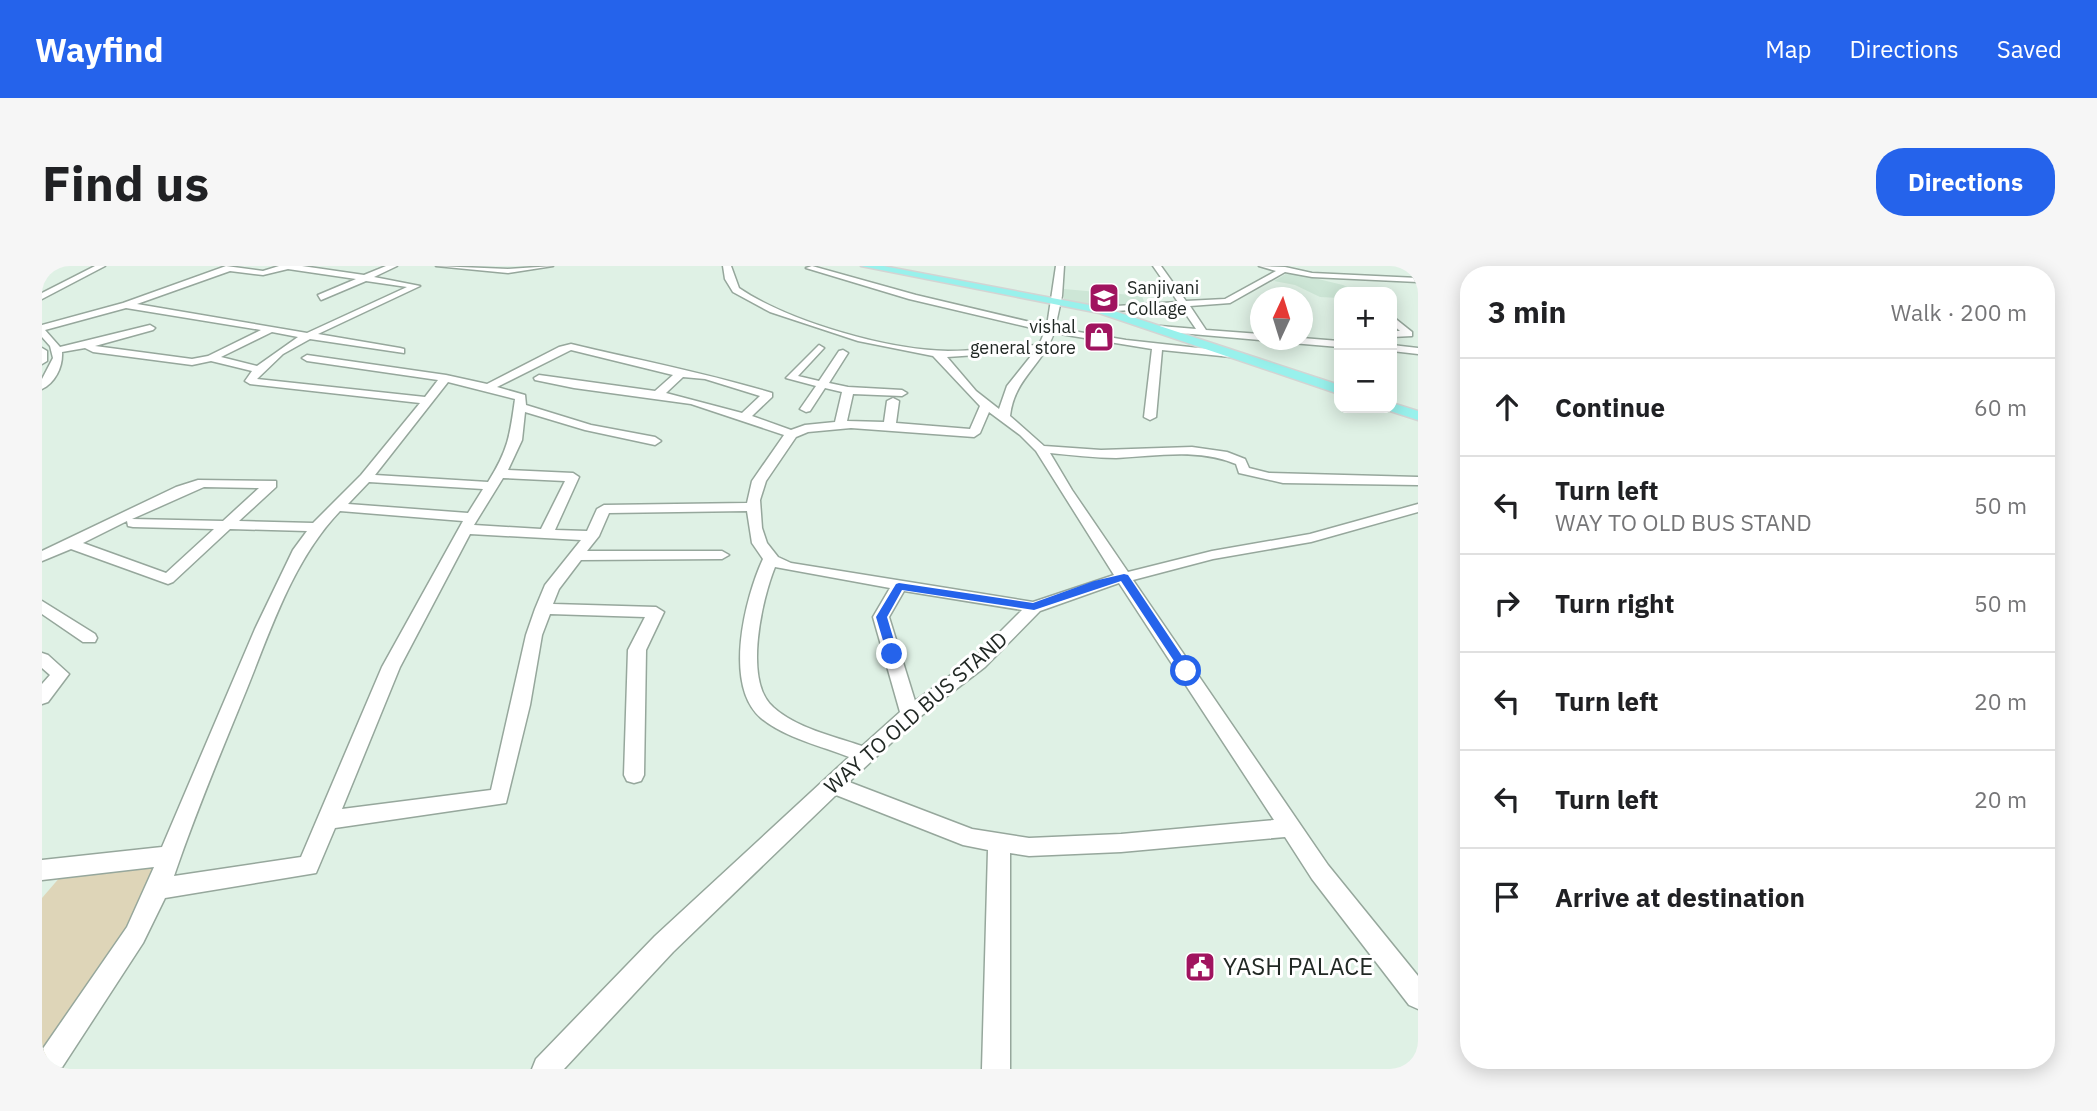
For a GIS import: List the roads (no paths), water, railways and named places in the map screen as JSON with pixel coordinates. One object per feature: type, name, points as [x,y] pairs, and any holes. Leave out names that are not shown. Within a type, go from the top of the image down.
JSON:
[{"type":"main road","points":[[866,266],[1101,310],[1334,388]]},
{"type":"main road","points":[[1397,409],[1418,416]]},
{"type":"street","points":[[42,293],[91,266]]},
{"type":"street","points":[[42,293],[101,266]]},
{"type":"street","points":[[42,386],[56,369],[58,350],[42,330],[126,305],[232,267],[262,273],[287,266],[416,286],[308,337],[262,364],[249,380],[251,382],[426,400]]},
{"type":"street","points":[[331,273],[348,266]]},
{"type":"street","points":[[321,297],[393,266]]},
{"type":"street","points":[[440,266],[508,271],[549,266]]},
{"type":"street","points":[[727,266],[729,279],[737,291],[772,309],[872,342],[935,353],[1042,348]]},
{"type":"street","points":[[1004,418],[1005,400],[1011,386],[1042,348],[1050,328],[1061,282],[1060,266]]},
{"type":"street","points":[[1157,266],[1203,332]]},
{"type":"street","points":[[1263,266],[1286,268],[1312,275],[1418,280]]},
{"type":"street","points":[[810,268],[939,304],[1050,328],[1157,347],[1231,354]]},
{"type":"street","points":[[1101,310],[1227,301],[1286,268]]},
{"type":"street","points":[[126,305],[400,351]]},
{"type":"street","points":[[1397,323],[1409,334],[1397,334]]},
{"type":"street","points":[[58,350],[150,328]]},
{"type":"street","points":[[1160,329],[1250,336]]},
{"type":"street","points":[[86,345],[93,349],[192,362],[211,358],[269,330]]},
{"type":"street","points":[[1313,342],[1334,344]]},
{"type":"street","points":[[1150,417],[1157,347]]},
{"type":"street","points":[[489,387],[567,348],[681,374],[706,376],[768,395],[743,418]]},
{"type":"street","points":[[819,348],[792,378],[897,397],[889,428]]},
{"type":"street","points":[[1397,349],[1418,351]]},
{"type":"street","points":[[42,351],[42,361]]},
{"type":"street","points":[[935,353],[950,364],[968,389],[986,406],[1041,449],[1065,490],[1320,872],[1418,996]]},
{"type":"street","points":[[806,409],[844,354]]},
{"type":"street","points":[[211,358],[258,369]]},
{"type":"street","points":[[158,889],[307,866],[391,667],[468,524],[497,480],[516,440],[521,397],[446,378],[307,358]]},
{"type":"street","points":[[656,396],[681,374]]},
{"type":"street","points":[[45,1069],[135,935],[158,889],[262,629],[300,550],[317,527],[366,478],[446,378]]},
{"type":"street","points":[[539,378],[592,390],[656,396],[706,405],[791,435]]},
{"type":"street","points":[[840,425],[848,390]]},
{"type":"street","points":[[986,406],[974,433],[840,425],[811,426],[791,435],[757,482],[752,495],[755,537],[770,560],[800,570],[1034,607]]},
{"type":"street","points":[[520,407],[589,428],[655,441]]},
{"type":"street","points":[[1041,449],[1101,454],[1190,451],[1233,457],[1241,461],[1247,471],[1280,477],[1307,480],[1361,478],[1418,481]]},
{"type":"street","points":[[366,478],[497,480],[573,477],[546,533]]},
{"type":"street","points":[[42,557],[69,543],[181,490],[203,482],[271,484],[168,579],[69,543]]},
{"type":"street","points":[[338,507],[546,533],[592,536]]},
{"type":"street","points":[[327,820],[499,797],[534,635],[543,609],[551,588],[592,536],[604,509],[753,507]]},
{"type":"street","name":"WAY TO OLD BUS STAND","points":[[546,1069],[664,944],[910,714],[979,663],[1034,607],[1098,584],[1212,555],[1311,538],[1418,508]]},
{"type":"street","points":[[134,523],[317,527]]},
{"type":"street","points":[[574,556],[722,555]]},
{"type":"street","points":[[770,560],[760,587],[748,668],[759,705],[778,719],[865,755]]},
{"type":"street","points":[[899,586],[881,617],[910,714]]},
{"type":"street","points":[[42,606],[89,638]]},
{"type":"street","points":[[543,609],[656,612],[637,650],[634,775]]},
{"type":"street","points":[[42,659],[60,674],[42,697]]},
{"type":"street","points":[[833,785],[971,838],[1029,847],[1121,843],[1290,828]]},
{"type":"street","points":[[996,1069],[999,842]]},
{"type":"street","points":[[42,870],[170,856]]},
{"type":"place","name":"Sanjivani Collage","points":[[1104,298]]},
{"type":"place","name":"vishal general store","points":[[1099,337]]},
{"type":"place","name":"YASH PALACE","points":[[1200,967]]}]
